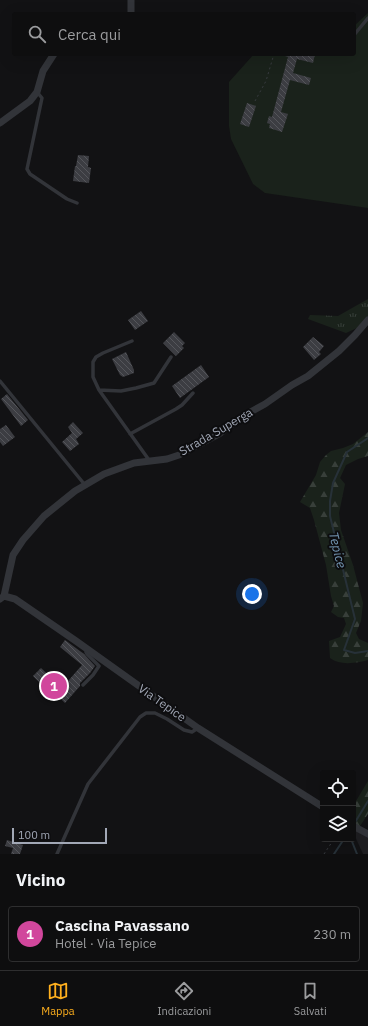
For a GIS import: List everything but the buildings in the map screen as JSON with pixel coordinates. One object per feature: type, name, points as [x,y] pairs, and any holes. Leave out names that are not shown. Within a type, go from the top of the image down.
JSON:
[{"type":"street","points":[[131,0],[131,12]]},
{"type":"street","points":[[0,123],[30,101],[38,92],[43,71],[53,56]]},
{"type":"street","name":"Strada Superga","points":[[1,597],[13,556],[23,540],[44,516],[75,491],[104,474],[134,463],[167,459],[179,455],[219,434],[245,415],[308,376],[339,351],[368,320]]},
{"type":"street","name":"Via Tepice","points":[[1,597],[15,599],[168,708],[234,752],[321,806]]},
{"type":"street","points":[[356,827],[368,834]]},
{"type":"lane","points":[[356,33],[368,18]]},
{"type":"lane","points":[[38,92],[42,98],[27,169],[30,174],[67,199],[77,203]]},
{"type":"lane","points":[[132,340],[103,352],[96,357],[93,362],[93,377],[99,390],[150,461]]},
{"type":"lane","points":[[99,390],[121,391],[154,383],[171,357]]},
{"type":"lane","points":[[0,381],[85,485]]},
{"type":"lane","points":[[130,434],[176,409],[192,394]]},
{"type":"lane","points":[[83,685],[93,675],[99,666],[86,654],[88,650]]},
{"type":"lane","points":[[57,854],[88,784],[140,718],[146,713],[155,713],[167,718],[184,730],[192,732],[198,728]]},
{"type":"path","points":[[255,101],[266,81],[273,56]]},
{"type":"path","points":[[324,854],[332,842]]},
{"type":"shaded area","points":[[356,831],[368,837],[368,854],[363,854],[356,839]]},
{"type":"green space","points":[[368,13],[368,208],[265,193],[253,184],[231,139],[229,126],[229,82],[252,56],[356,56],[356,24]]},
{"type":"green space","points":[[368,299],[368,316],[359,327],[346,333],[308,319],[310,315],[338,316]]},
{"type":"green space","points":[[368,432],[368,456],[346,465],[340,478],[345,484],[339,513],[341,530],[353,565],[363,603],[361,621],[356,633],[359,639],[368,643],[368,660],[354,663],[344,663],[334,661],[330,658],[329,641],[340,637],[346,624],[344,618],[338,617],[331,612],[334,606],[326,565],[314,520],[310,508],[300,502],[316,475],[320,462],[326,455],[331,451],[353,444]]},
{"type":"green space","points":[[368,781],[368,814],[360,826],[356,826],[356,801]]},
{"type":"waterway","name":"Tepice","points":[[368,438],[347,452],[333,483],[330,501],[330,516],[355,619],[344,650],[355,653],[368,651]]},
{"type":"waterway","name":"Tepice","points":[[356,821],[368,801]]},
{"type":"waterway","name":"Tepice","points":[[334,854],[342,842]]},
{"type":"waterway","points":[[352,842],[357,854]]},
{"type":"place","name":"Cascina Pavassano","points":[[54,686]]}]
